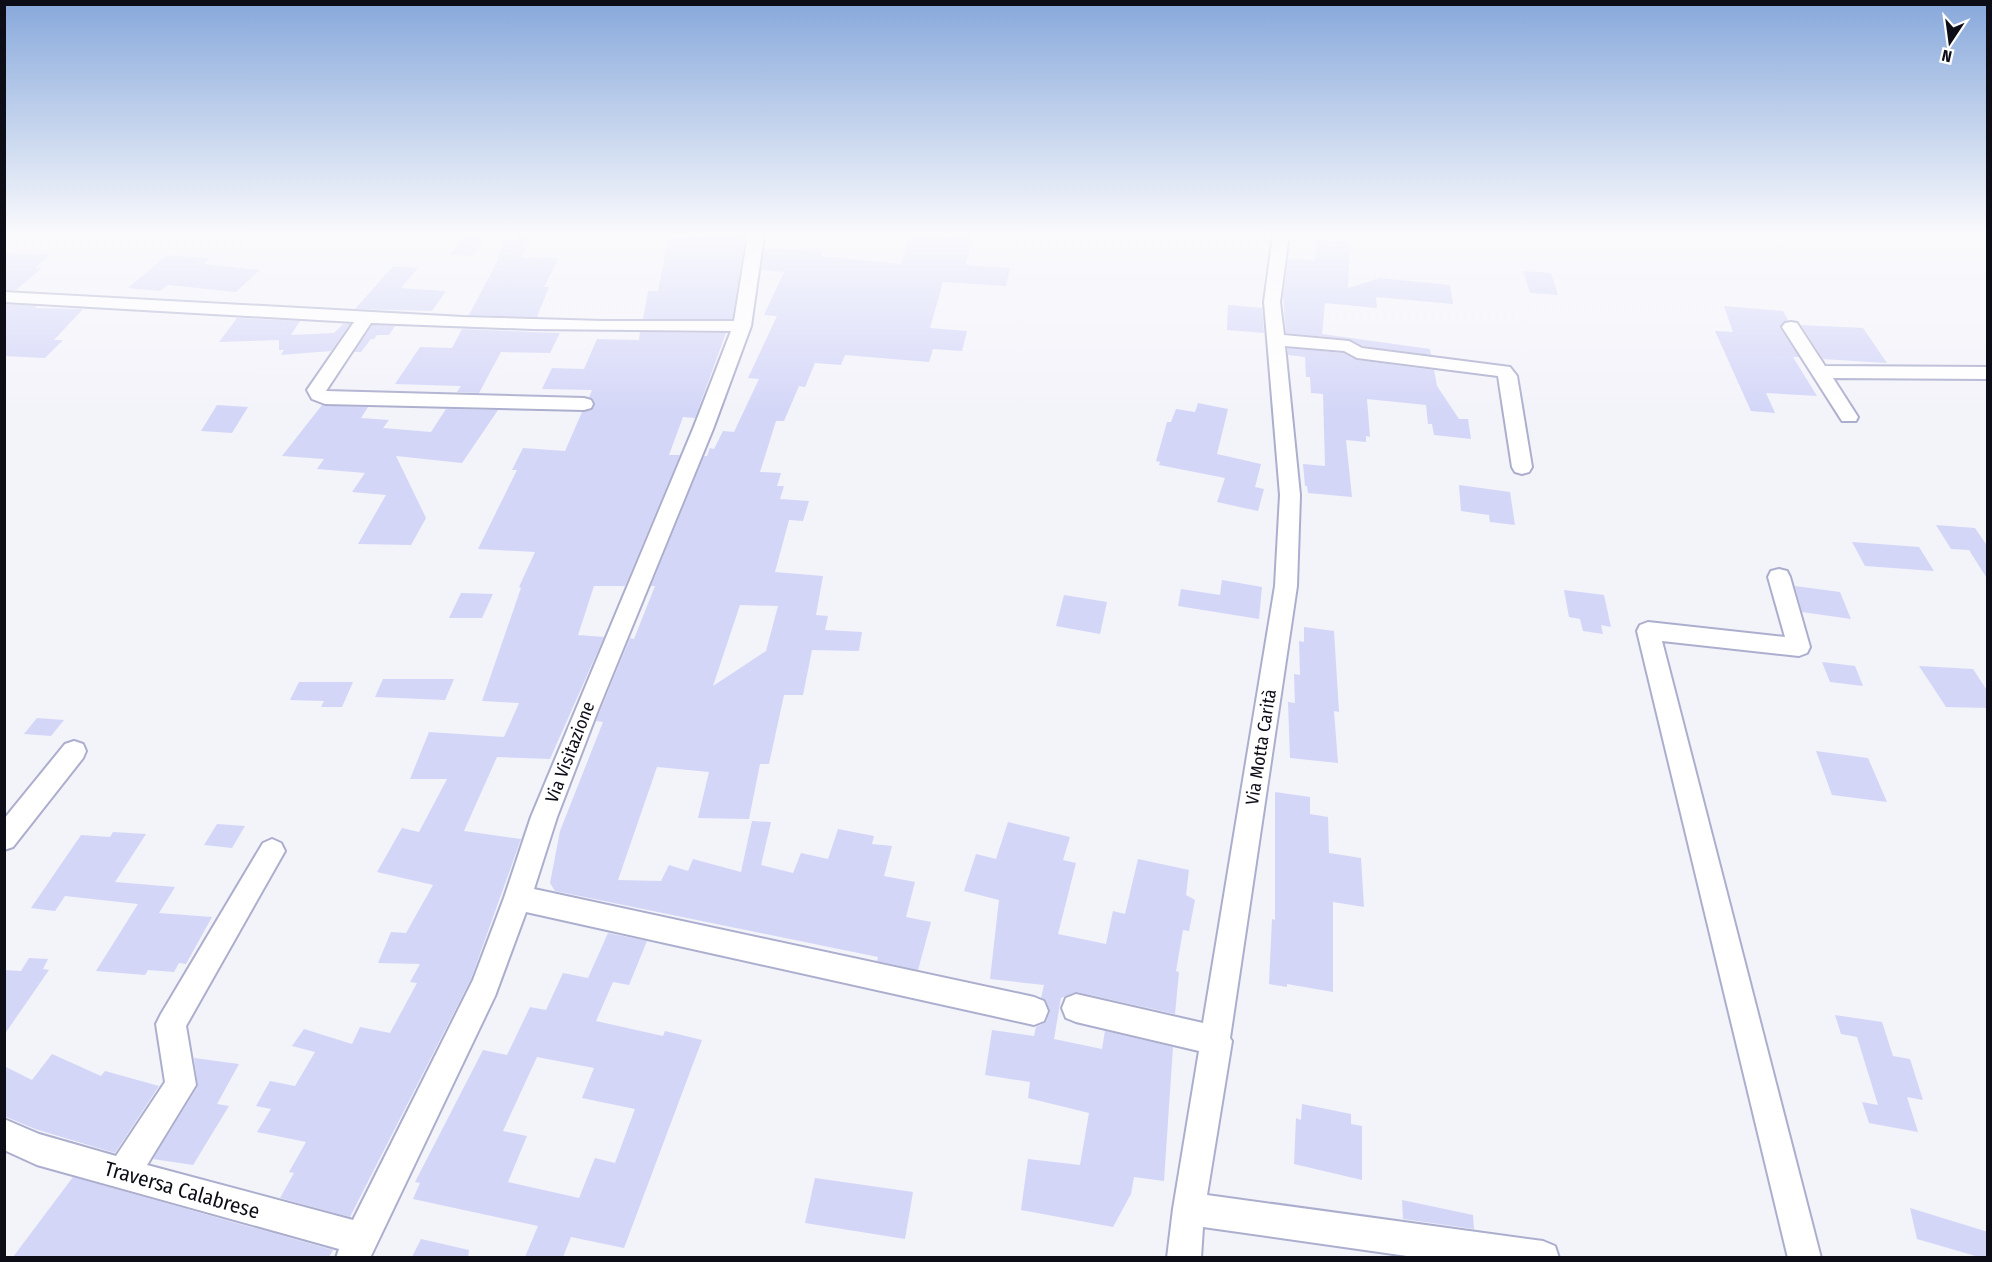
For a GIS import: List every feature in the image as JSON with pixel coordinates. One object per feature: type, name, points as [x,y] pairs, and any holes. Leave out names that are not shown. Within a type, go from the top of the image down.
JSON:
[{"type":"street","name":"Via Visitazione","points":[[356,1248],[485,987],[518,898],[544,817],[577,732],[703,429],[742,326],[747,294]]},
{"type":"street","name":"Via Motta Carità","points":[[1184,1257],[1189,1209],[1217,1041],[1286,586],[1290,495],[1275,340],[1273,294]]},
{"type":"street","points":[[4,297],[366,317],[598,326],[742,326]]},
{"type":"street","points":[[366,317],[316,390],[319,395],[326,398],[584,404]]},
{"type":"street","points":[[1791,327],[1849,417]]},
{"type":"street","points":[[1275,340],[1349,346],[1357,352],[1504,371],[1508,375],[1522,467]]},
{"type":"street","points":[[1820,372],[1988,373]]},
{"type":"street","points":[[1779,577],[1799,647],[1648,631],[1804,1257]]},
{"type":"street","points":[[4,839],[74,751]]},
{"type":"street","points":[[123,1174],[181,1085],[171,1024],[272,851]]},
{"type":"street","points":[[518,898],[1034,1011]]},
{"type":"street","points":[[1076,1008],[1217,1041]]},
{"type":"street","name":"Traversa Calabrese","points":[[4,1134],[37,1149],[356,1248]]},
{"type":"street","points":[[1189,1209],[1543,1257]]},
{"type":"building","points":[[368,294],[444,294],[432,311],[355,309]]},
{"type":"building","points":[[480,294],[546,294],[537,317],[469,315]]},
{"type":"building","points":[[647,294],[736,294],[732,319],[643,319]]},
{"type":"building","points":[[774,294],[940,294],[930,328],[967,331],[962,351],[933,349],[929,362],[845,355],[841,365],[815,363],[805,387],[799,386],[784,421],[776,421],[760,472],[781,473],[777,486],[784,486],[780,499],[809,501],[803,521],[789,520],[775,572],[823,576],[816,615],[828,616],[825,630],[862,632],[859,651],[812,650],[803,695],[784,695],[769,764],[760,764],[749,819],[698,818],[709,772],[657,767],[618,880],[661,881],[669,865],[688,871],[693,859],[741,872],[752,821],[771,822],[761,865],[793,873],[801,853],[828,859],[838,829],[874,836],[872,844],[892,846],[884,876],[915,882],[906,917],[931,922],[918,970],[877,961],[878,957],[555,891],[550,883],[560,831],[603,722],[596,721],[630,638],[634,639],[655,586],[651,586],[704,456],[707,456],[710,448],[714,449],[723,431],[734,432],[759,379],[748,378],[777,316],[764,315]],"holes":[[[740,605],[778,606],[766,651],[713,686]]]},
{"type":"building","points":[[1283,294],[1451,294],[1453,304],[1376,297],[1377,308],[1325,303],[1322,334],[1430,349],[1431,355],[1363,346],[1349,339],[1286,333]]},
{"type":"building","points":[[4,304],[37,306],[35,308],[83,309],[54,340],[63,340],[45,358],[4,356]]},
{"type":"building","points":[[1228,305],[1262,308],[1264,333],[1227,330]]},
{"type":"building","points":[[1724,306],[1783,311],[1788,320],[1783,322],[1780,328],[1799,357],[1793,357],[1817,396],[1766,393],[1775,413],[1751,411],[1715,331],[1733,332]]},
{"type":"building","points":[[237,318],[300,321],[291,335],[334,333],[343,324],[350,324],[331,351],[281,355],[284,350],[279,350],[279,340],[219,342]]},
{"type":"building","points":[[372,325],[395,326],[389,335],[377,335],[361,352],[354,352]]},
{"type":"building","points":[[1801,325],[1863,328],[1887,363],[1823,359]]},
{"type":"building","points":[[462,329],[560,333],[550,353],[501,352],[479,393],[457,392],[461,386],[395,384],[420,347],[452,348]]},
{"type":"building","points":[[640,332],[726,333],[695,418],[683,417],[669,455],[680,455],[625,586],[594,586],[578,635],[604,637],[550,759],[497,757],[464,831],[521,839],[471,979],[350,1217],[280,1198],[294,1173],[289,1172],[306,1142],[257,1132],[271,1109],[256,1106],[270,1081],[295,1086],[315,1052],[292,1046],[304,1029],[352,1044],[360,1027],[390,1033],[417,983],[410,982],[420,964],[378,963],[391,932],[406,933],[433,885],[377,872],[402,828],[419,832],[447,779],[410,779],[429,732],[504,737],[519,703],[482,701],[521,588],[519,587],[535,552],[478,549],[517,470],[512,470],[523,448],[565,451],[582,412],[592,410],[595,405],[593,399],[589,397],[592,390],[542,389],[552,368],[584,369],[597,339],[639,340]]},
{"type":"building","points":[[1288,348],[1343,353],[1357,360],[1434,370],[1437,386],[1459,419],[1468,419],[1471,439],[1434,435],[1432,424],[1428,424],[1426,405],[1367,399],[1370,437],[1366,436],[1366,442],[1346,440],[1352,497],[1308,493],[1303,464],[1325,466],[1323,394],[1311,393],[1310,377],[1306,377],[1305,357],[1288,355]]},
{"type":"building","points":[[1198,403],[1228,409],[1217,454],[1261,464],[1255,487],[1264,489],[1258,511],[1217,502],[1225,478],[1159,465],[1160,462],[1156,461],[1167,422],[1171,422],[1176,409],[1195,412]]},
{"type":"building","points":[[217,405],[248,407],[232,433],[201,431]]},
{"type":"building","points":[[322,405],[368,407],[361,418],[389,420],[383,428],[431,432],[446,409],[498,410],[462,463],[396,456],[426,518],[411,545],[358,544],[386,495],[352,492],[365,473],[317,469],[324,459],[282,456]]},
{"type":"building","points":[[1459,485],[1510,492],[1515,525],[1490,522],[1489,515],[1461,511]]},
{"type":"building","points":[[1936,525],[1975,528],[1988,547],[1988,580],[1969,550],[1951,549]]},
{"type":"building","points":[[1852,542],[1919,547],[1934,571],[1865,566]]},
{"type":"building","points":[[1222,580],[1262,587],[1259,619],[1178,606],[1181,589],[1220,595]]},
{"type":"building","points":[[1795,586],[1840,592],[1851,619],[1802,612]]},
{"type":"building","points":[[1564,590],[1604,595],[1611,627],[1601,625],[1603,634],[1583,631],[1580,619],[1569,617]]},
{"type":"building","points":[[461,593],[493,594],[482,618],[449,618]]},
{"type":"building","points":[[1064,595],[1107,602],[1100,634],[1056,626]]},
{"type":"building","points":[[1304,627],[1334,631],[1339,712],[1334,711],[1338,763],[1290,758],[1288,702],[1295,703],[1294,674],[1300,675],[1299,641],[1304,642]]},
{"type":"building","points":[[1822,662],[1855,666],[1863,686],[1830,682]]},
{"type":"building","points":[[1919,666],[1973,669],[1988,692],[1988,708],[1946,707]]},
{"type":"building","points":[[383,679],[454,679],[445,700],[375,697]]},
{"type":"building","points":[[299,682],[353,682],[342,707],[321,707],[324,701],[290,700]]},
{"type":"building","points":[[37,718],[64,720],[51,736],[24,734]]},
{"type":"building","points":[[1816,751],[1868,758],[1887,802],[1832,795]]},
{"type":"building","points":[[1275,792],[1310,797],[1310,814],[1328,817],[1329,853],[1361,858],[1364,907],[1333,902],[1333,992],[1287,984],[1287,987],[1269,984],[1272,919],[1275,920]]},
{"type":"building","points":[[1008,822],[1070,837],[1063,860],[1076,863],[1058,934],[1106,944],[1113,911],[1125,914],[1138,859],[1189,870],[1186,895],[1195,900],[1189,931],[1183,930],[1176,971],[1179,972],[1175,1014],[1077,992],[1061,998],[1054,1039],[1102,1049],[1105,1031],[1173,1047],[1164,1181],[1134,1177],[1131,1194],[1113,1227],[1021,1210],[1028,1159],[1080,1165],[1089,1113],[1028,1098],[1030,1082],[985,1075],[992,1030],[1034,1036],[1036,1027],[1046,1022],[1050,1012],[1046,1000],[1041,998],[1044,985],[990,979],[999,900],[964,891],[976,854],[996,859]]},
{"type":"building","points":[[217,824],[245,826],[232,848],[204,845]]},
{"type":"building","points":[[113,832],[146,834],[115,882],[175,887],[159,913],[212,917],[186,964],[179,963],[174,972],[148,970],[145,975],[96,971],[138,904],[65,896],[55,911],[31,908],[81,835],[110,837]]},
{"type":"building","points":[[608,933],[647,941],[629,985],[613,982],[596,1021],[663,1036],[665,1031],[702,1040],[624,1248],[571,1237],[563,1257],[525,1257],[538,1226],[413,1199],[420,1183],[415,1182],[483,1050],[507,1055],[530,1007],[546,1010],[563,973],[588,978]],"holes":[[[537,1057],[594,1068],[582,1098],[635,1109],[615,1163],[595,1158],[579,1198],[508,1182],[527,1136],[503,1131]]]},
{"type":"building","points":[[29,958],[48,959],[43,969],[49,970],[4,1035],[4,970],[21,971]]},
{"type":"building","points":[[1835,1015],[1882,1022],[1893,1056],[1910,1059],[1923,1100],[1907,1097],[1918,1132],[1869,1123],[1862,1102],[1878,1105],[1857,1037],[1841,1034]]},
{"type":"building","points":[[52,1054],[101,1076],[105,1071],[159,1086],[115,1153],[35,1129],[4,1116],[4,1066],[32,1080]]},
{"type":"building","points":[[194,1058],[239,1064],[217,1104],[229,1106],[193,1165],[153,1159],[198,1086]]},
{"type":"building","points":[[1302,1104],[1351,1114],[1351,1124],[1362,1126],[1362,1180],[1294,1164],[1296,1118],[1301,1120]]},
{"type":"building","points":[[73,1177],[333,1250],[329,1257],[13,1257]]},
{"type":"building","points":[[815,1178],[913,1192],[905,1239],[805,1223]]},
{"type":"building","points":[[1402,1200],[1473,1215],[1474,1229],[1403,1219]]},
{"type":"building","points":[[1910,1208],[1988,1232],[1988,1257],[1979,1257],[1917,1239]]},
{"type":"building","points":[[421,1239],[469,1250],[468,1257],[412,1257]]}]
